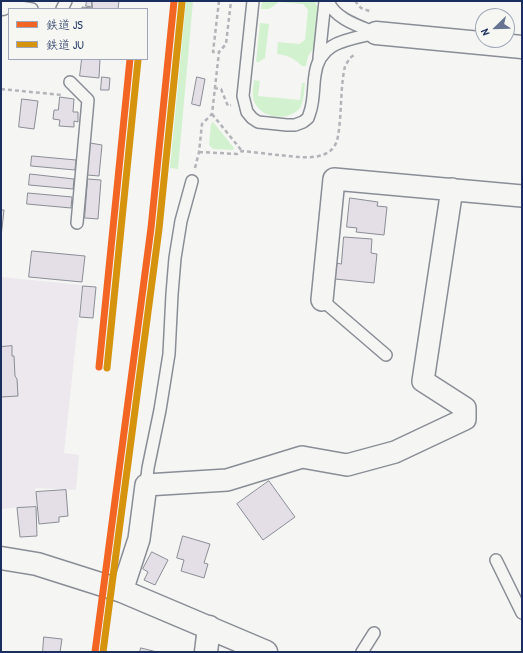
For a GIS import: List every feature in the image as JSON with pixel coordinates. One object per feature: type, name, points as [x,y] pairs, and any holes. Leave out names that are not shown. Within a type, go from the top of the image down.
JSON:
[{"type":"street","points":[[376,23],[522,47]]},
{"type":"street","points":[[322,300],[334,179],[522,196]]},
{"type":"street","points":[[122,591],[139,539],[146,485],[227,480],[302,457],[347,464],[395,452],[465,419],[465,408],[423,381],[452,189]]},
{"type":"street","points":[[1,558],[38,564],[122,591],[266,652]]},
{"type":"street","points":[[206,652],[209,627]]},
{"type":"lane","points":[[253,1],[244,105],[247,112],[258,122],[266,124],[295,125],[308,118],[312,107],[316,66],[319,58],[324,1]]},
{"type":"lane","points":[[328,1],[335,12],[345,19],[376,23]]},
{"type":"lane","points":[[319,58],[325,51],[334,45],[376,23]]},
{"type":"lane","points":[[70,82],[88,100],[77,223]]},
{"type":"lane","points":[[146,485],[169,354],[176,251],[181,221],[192,181]]},
{"type":"lane","points":[[322,300],[386,355]]},
{"type":"lane","points":[[496,560],[522,613]]},
{"type":"lane","points":[[362,652],[374,633]]},
{"type":"path","points":[[219,1],[213,52],[219,52]]},
{"type":"path","points":[[198,156],[202,124],[212,114],[219,52],[226,44],[230,1]]},
{"type":"path","points":[[355,1],[376,23]]},
{"type":"path","points":[[199,152],[237,154],[242,151],[306,158],[328,151],[333,147],[338,136],[345,66],[350,58],[357,54]]},
{"type":"path","points":[[214,88],[221,89],[228,106],[233,104]]},
{"type":"path","points":[[1,89],[64,96]]},
{"type":"path","points":[[212,114],[242,151]]},
{"type":"shaded area","points":[[1,277],[82,285],[64,453],[79,455],[76,490],[35,488],[37,506],[1,509]]},
{"type":"green space","points":[[186,1],[193,1],[178,169],[170,168]]},
{"type":"green space","points":[[262,1],[315,1],[319,11],[316,45],[308,56],[306,66],[302,66],[288,56],[277,54],[278,42],[299,44],[305,40],[308,10],[303,4],[279,2],[269,9],[261,9]]},
{"type":"green space","points":[[260,23],[269,24],[265,58],[259,62],[256,62]]},
{"type":"green space","points":[[254,80],[260,81],[258,96],[300,100],[302,83],[305,83],[300,108],[290,115],[277,117],[271,116],[260,110],[253,99]]},
{"type":"green space","points":[[213,122],[234,148],[233,150],[213,149],[209,145],[211,124]]},
{"type":"building","points":[[87,1],[92,1],[92,7],[86,6]]},
{"type":"building","points":[[92,1],[119,1],[118,8],[92,8]]},
{"type":"building","points":[[82,60],[100,60],[99,78],[80,76]]},
{"type":"building","points":[[102,77],[110,78],[109,90],[101,90]]},
{"type":"building","points":[[197,77],[205,79],[200,106],[192,104]]},
{"type":"building","points":[[60,97],[74,99],[73,112],[78,112],[78,122],[74,121],[74,127],[59,126],[60,120],[53,119],[54,110],[58,110]]},
{"type":"building","points":[[22,99],[38,101],[34,129],[19,127]]},
{"type":"building","points":[[90,143],[102,145],[99,176],[87,175]]},
{"type":"building","points":[[32,156],[76,160],[75,170],[31,166]]},
{"type":"building","points":[[30,174],[74,179],[73,189],[29,185]]},
{"type":"building","points":[[88,179],[101,180],[98,219],[85,218]]},
{"type":"building","points":[[28,193],[72,197],[71,208],[27,204]]},
{"type":"building","points":[[350,198],[378,202],[377,206],[387,207],[384,235],[356,232],[357,228],[347,227]]},
{"type":"building","points":[[1,210],[4,210],[1,237]]},
{"type":"building","points":[[344,237],[372,239],[371,253],[377,254],[374,283],[335,279],[337,263],[341,264]]},
{"type":"building","points":[[32,251],[85,256],[82,282],[29,277]]},
{"type":"building","points":[[83,286],[96,287],[93,318],[80,317]]},
{"type":"building","points":[[12,346],[18,396],[1,397],[1,347]]},
{"type":"building","points":[[269,481],[295,517],[263,540],[237,504]]},
{"type":"building","points":[[66,490],[68,516],[59,517],[59,522],[39,524],[36,492]]},
{"type":"building","points":[[36,507],[37,536],[20,537],[17,508]]},
{"type":"building","points":[[183,536],[210,544],[204,563],[208,564],[204,578],[181,571],[184,560],[177,558]]},
{"type":"building","points":[[152,552],[168,560],[155,585],[144,580],[148,572],[143,569]]},
{"type":"building","points":[[44,637],[62,639],[60,652],[43,652]]},
{"type":"building","points":[[141,648],[157,652],[140,652]]},
{"type":"rail line","name":"JS","points":[[95,652],[151,228],[174,1]]},
{"type":"rail line","name":"JU","points":[[103,652],[159,229],[182,2]]},
{"type":"rail line","name":"JS","points":[[99,367],[130,60]]},
{"type":"rail line","name":"JU","points":[[107,368],[138,60]]}]
